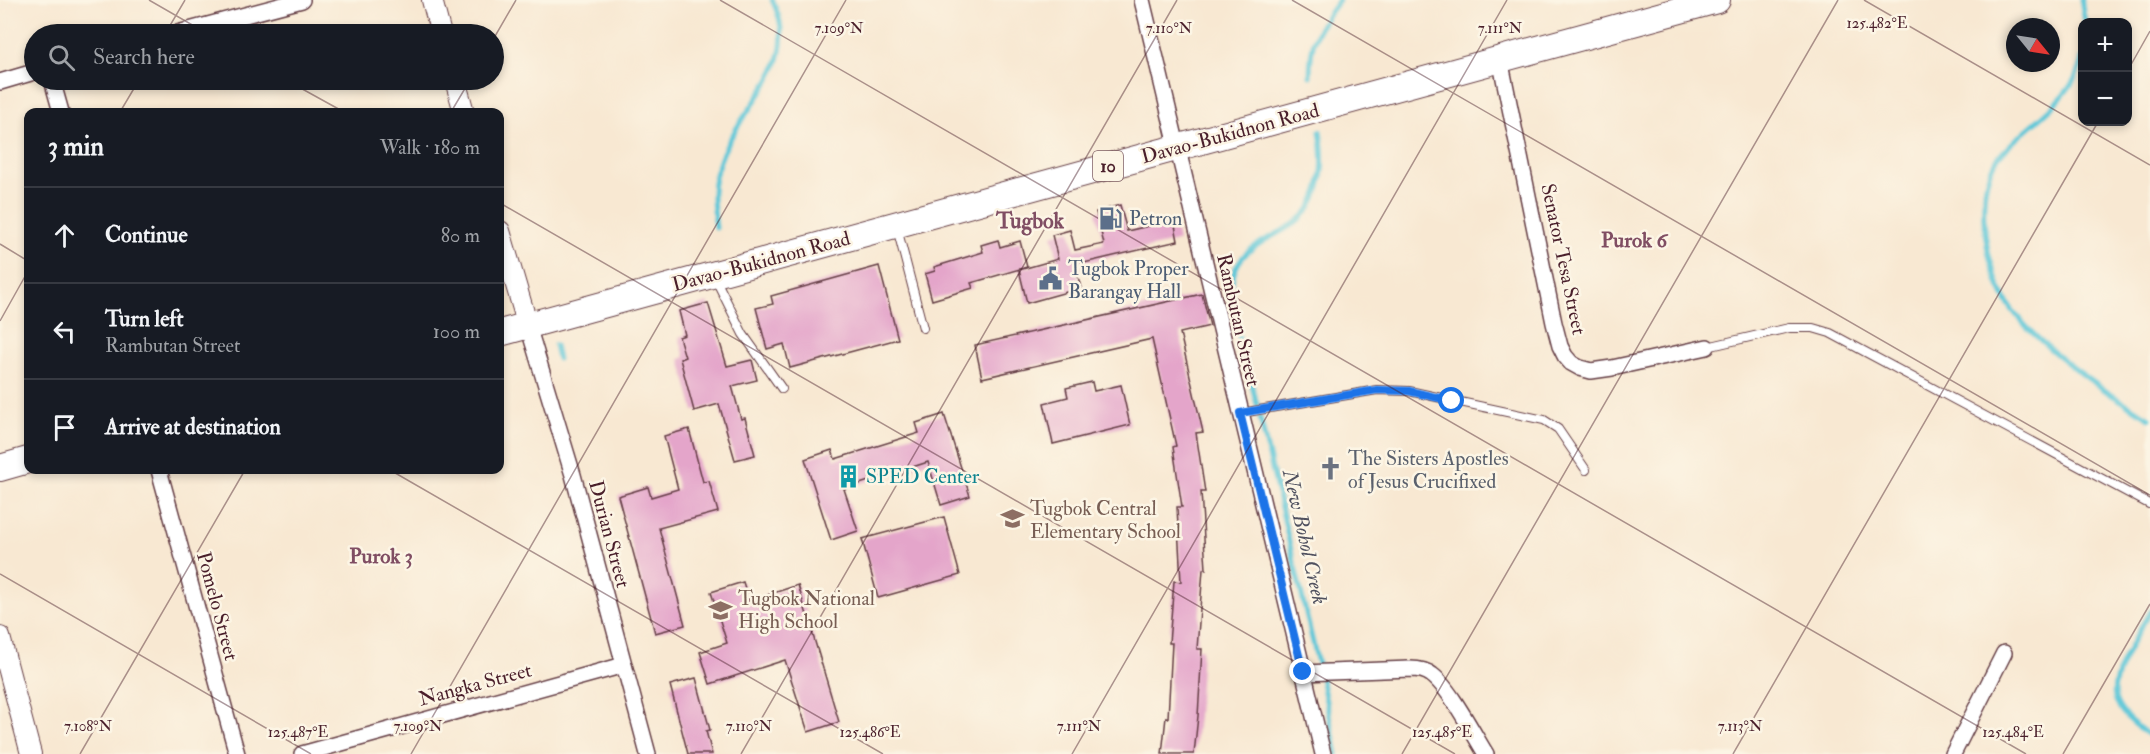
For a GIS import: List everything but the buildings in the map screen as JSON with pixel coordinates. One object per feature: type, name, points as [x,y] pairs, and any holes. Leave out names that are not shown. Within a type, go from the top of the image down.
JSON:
[{"type":"highway","name":"Davao-Bukidnon Road","points":[[504,332],[1717,0]]},
{"type":"highway","points":[[0,468],[24,461]]},
{"type":"street","points":[[212,24],[302,0]]},
{"type":"street","points":[[432,0],[438,24]]},
{"type":"street","name":"Rambutan Street","points":[[1142,0],[1323,754]]},
{"type":"street","name":"Senator Tesa Street","points":[[1500,59],[1554,323],[1565,356],[1580,368],[1591,370],[1612,368],[1707,346]]},
{"type":"street","points":[[0,82],[24,75]]},
{"type":"street","points":[[55,90],[60,108]]},
{"type":"street","points":[[458,90],[463,108]]},
{"type":"street","points":[[504,245],[528,326]]},
{"type":"street","name":"Durian Street","points":[[528,326],[573,475],[648,754]]},
{"type":"street","name":"Pomelo Street","points":[[160,474],[237,754]]},
{"type":"street","points":[[0,637],[31,754]]},
{"type":"street","points":[[1953,754],[2004,653]]},
{"type":"street","name":"Nangka Street","points":[[302,754],[624,665]]},
{"type":"street","points":[[1303,672],[1410,669],[1422,670],[1431,674],[1447,693],[1486,754]]},
{"type":"lane","points":[[896,224],[922,328]]},
{"type":"lane","points":[[714,274],[743,334],[782,389]]},
{"type":"lane","points":[[1707,346],[1789,328],[1813,328],[1830,333],[2149,504]]},
{"type":"lane","points":[[1240,413],[1377,390],[1409,391],[1544,420],[1558,429],[1586,470]]},
{"type":"waterway","points":[[716,228],[713,189],[724,150],[770,78],[780,52],[782,37],[780,22],[772,0]]},
{"type":"waterway","name":"New Bohol Creek","points":[[1310,76],[1311,53],[1316,35],[1339,0]]},
{"type":"waterway","points":[[2081,0],[2084,18]]},
{"type":"waterway","points":[[2078,72],[2058,101],[2008,147],[1993,165],[1987,180],[1984,205],[1988,251],[1993,271],[2006,300],[2033,333],[2071,366],[2150,418]]},
{"type":"waterway","name":"New Bohol Creek","points":[[1257,404],[1232,307],[1231,292],[1234,273],[1241,260],[1251,249],[1289,227],[1311,206],[1321,179],[1320,131]]},
{"type":"waterway","points":[[555,345],[558,359]]},
{"type":"waterway","name":"New Bohol Creek","points":[[1260,418],[1318,664]]},
{"type":"waterway","points":[[2150,611],[2121,666],[2114,689],[2115,698],[2121,710],[2150,736]]},
{"type":"waterway","name":"New Bohol Creek","points":[[1321,677],[1337,754]]},
{"type":"place","name":"Petron","points":[[1111,218]]},
{"type":"place","name":"Tugbok Proper Barangay Hall","points":[[1050,279]]},
{"type":"place","name":"The Sisters Apostles of Jesus Crucifixed","points":[[1330,469]]},
{"type":"place","name":"SPED Center","points":[[848,476]]},
{"type":"place","name":"Tugbok Central Elementary School","points":[[1012,519]]},
{"type":"place","name":"Tugbok National High School","points":[[720,610]]},
{"type":"district","name":"Tugbok","points":[[1030,220]]},
{"type":"district","name":"Purok 6","points":[[1634,240]]},
{"type":"district","name":"Purok 3","points":[[381,556]]},
{"type":"route","points":[[1303,672],[1240,413],[1377,390],[1409,391],[1452,401]]}]
